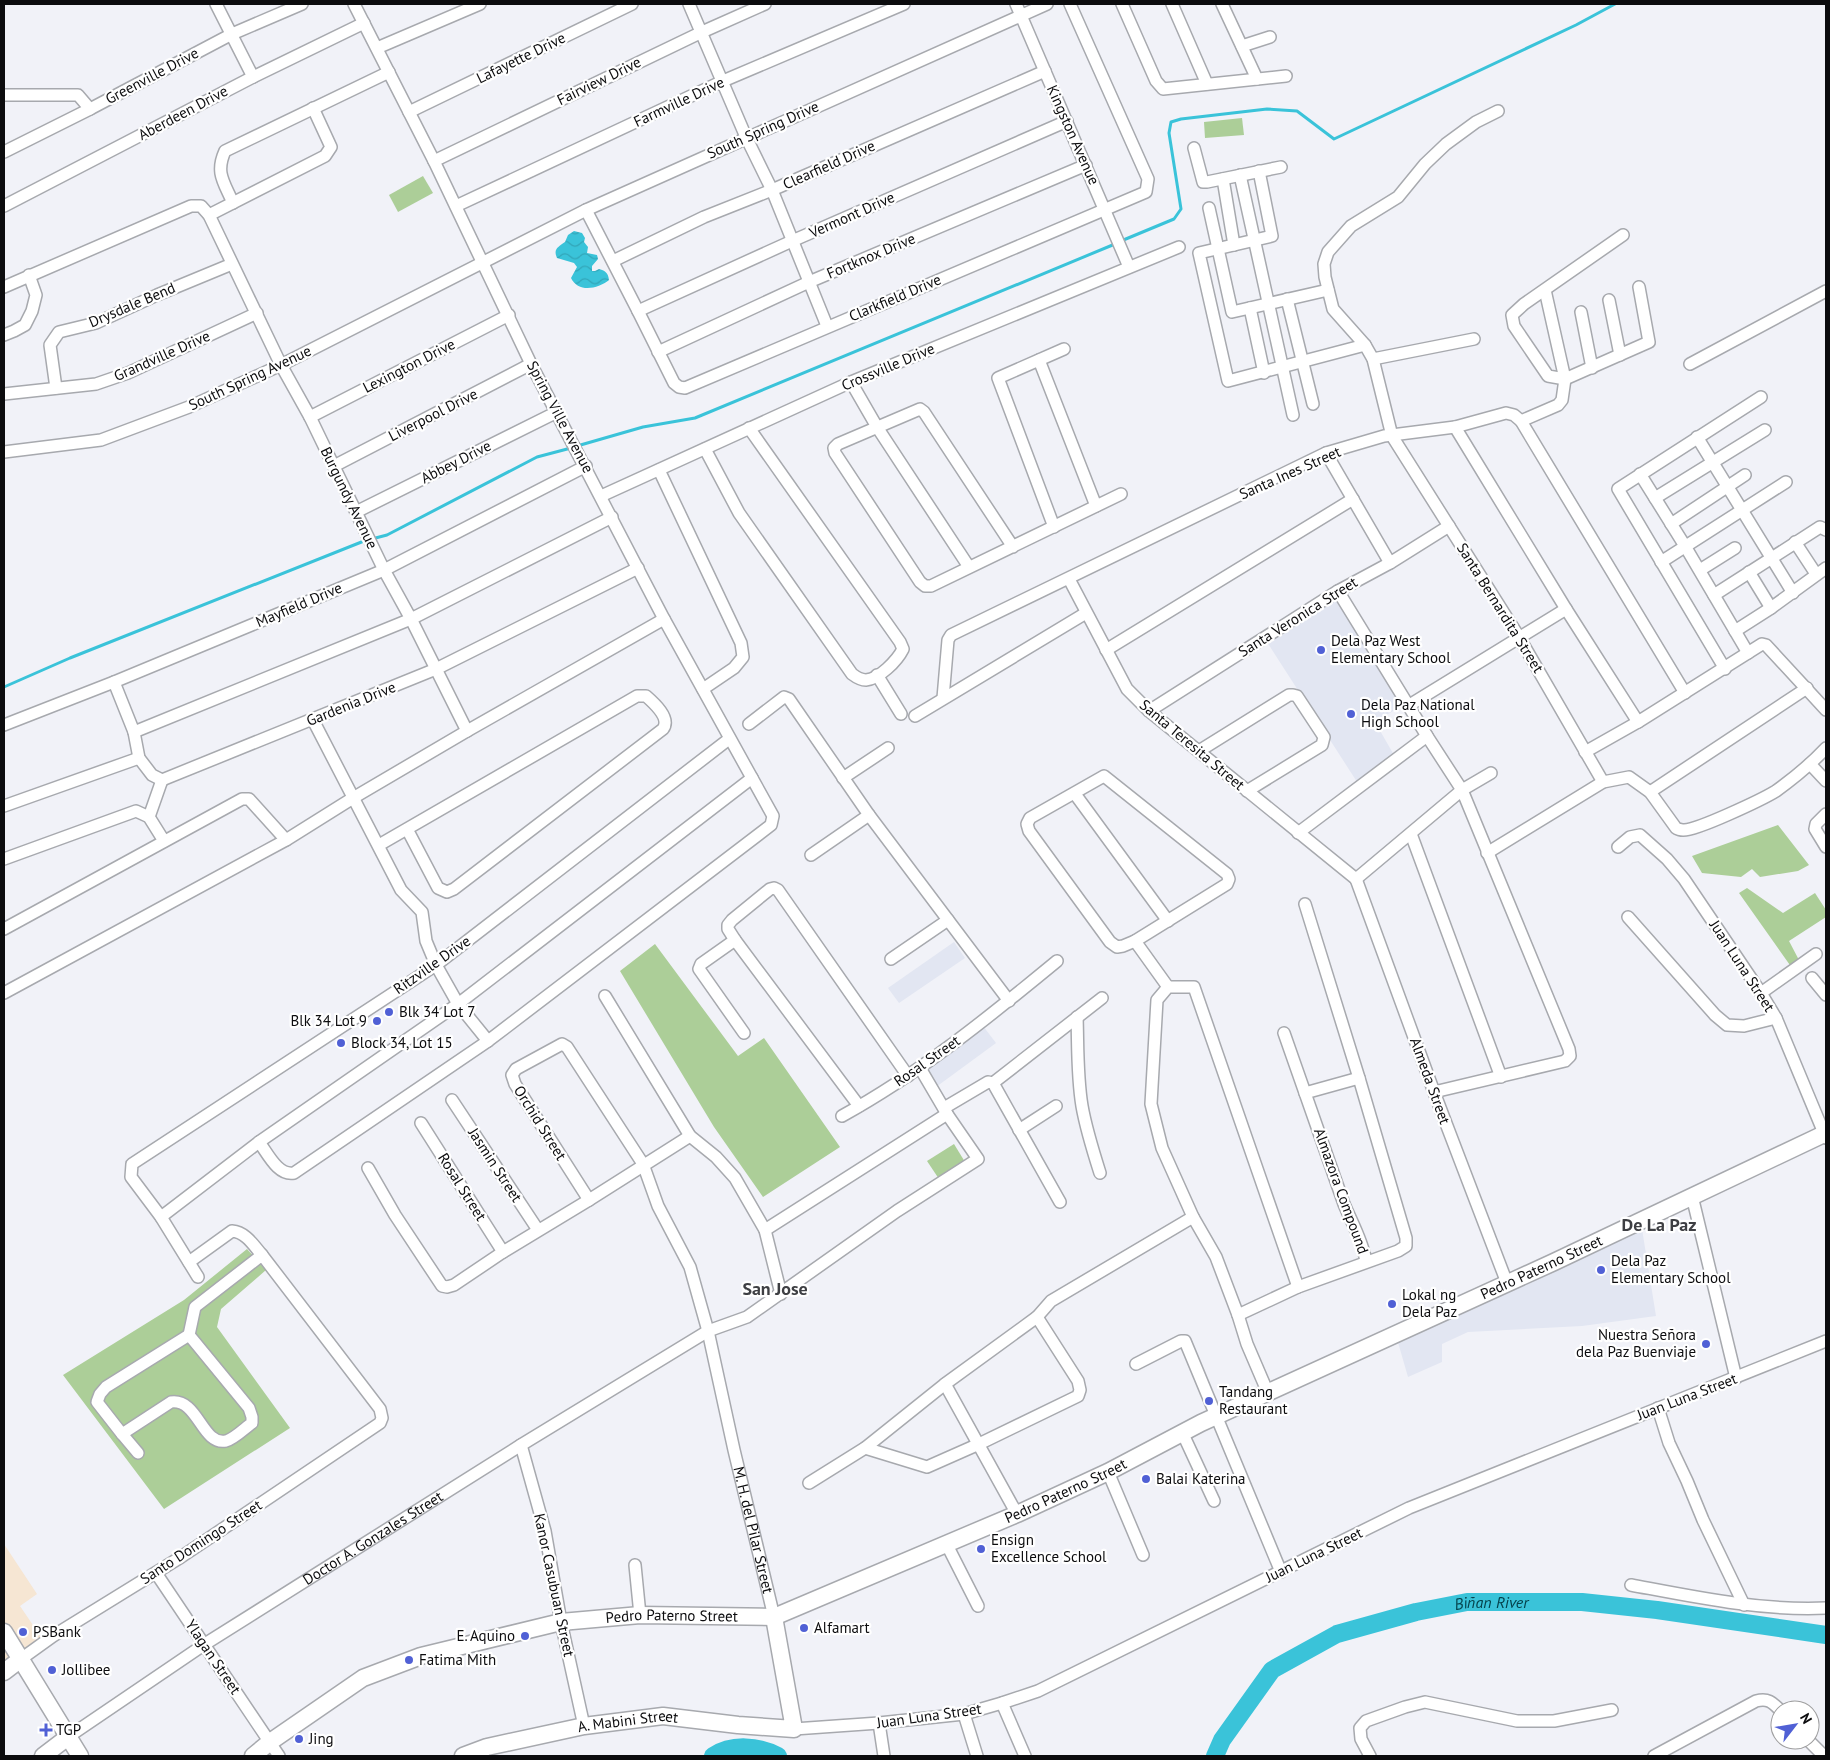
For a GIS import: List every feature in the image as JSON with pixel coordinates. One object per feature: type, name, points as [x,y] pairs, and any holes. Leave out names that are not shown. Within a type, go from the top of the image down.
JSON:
[{"type":"street","points":[[216,4],[253,76]]},
{"type":"street","name":"Greenville Drive","points":[[4,152],[232,34],[302,4]]},
{"type":"street","name":"Spring Ville Avenue","points":[[354,4],[567,432],[664,619],[772,816],[771,824],[488,1041]]},
{"type":"street","points":[[377,48],[480,4]]},
{"type":"street","name":"Lafayette Drive","points":[[409,112],[632,4]]},
{"type":"street","points":[[689,4],[746,137],[772,190],[827,326]]},
{"type":"street","name":"Fairview Drive","points":[[434,162],[702,32],[765,4]]},
{"type":"street","name":"Farmville Drive","points":[[456,206],[723,81],[904,4]]},
{"type":"street","name":"South Spring Drive","points":[[482,262],[586,210],[1018,9],[1047,4]]},
{"type":"street","name":"Clarkfield Drive","points":[[658,352],[674,383],[679,387],[685,388],[1146,192],[1148,179],[1070,4]]},
{"type":"street","points":[[1122,4],[1156,81],[1164,89],[1286,76]]},
{"type":"street","points":[[1172,4],[1207,84]]},
{"type":"street","points":[[1222,4],[1257,79]]},
{"type":"street","name":"Kingston Avenue","points":[[1018,9],[1129,267]]},
{"type":"street","name":"Aberdeen Drive","points":[[4,206],[253,76],[364,23]]},
{"type":"street","points":[[1242,46],[1270,37]]},
{"type":"street","name":"Clearfield Drive","points":[[613,260],[704,217],[772,190],[1045,71]]},
{"type":"street","points":[[233,203],[220,173],[220,162],[225,151],[389,72]]},
{"type":"street","points":[[4,95],[78,95],[90,108]]},
{"type":"street","points":[[4,287],[191,206],[201,206],[209,215],[325,156],[331,148],[313,108]]},
{"type":"street","name":"Santa Bernardita Street","points":[[1498,111],[1476,122],[1446,144],[1425,164],[1398,197],[1351,226],[1328,252],[1324,264],[1328,290],[1333,309],[1365,345],[1373,359],[1392,436],[1519,637],[1603,782]]},
{"type":"street","name":"Vermont Drive","points":[[638,310],[1067,121]]},
{"type":"street","points":[[1194,148],[1204,182],[1281,167]]},
{"type":"street","name":"Fortknox Drive","points":[[658,352],[809,282],[1086,164]]},
{"type":"street","points":[[1259,171],[1272,234],[1271,238],[1199,253],[1228,382],[1365,345]]},
{"type":"street","points":[[1240,175],[1293,415]]},
{"type":"street","points":[[1223,179],[1234,245]]},
{"type":"street","points":[[1209,208],[1231,310],[1234,312],[1328,290]]},
{"type":"street","points":[[586,210],[658,352]]},
{"type":"street","name":"Burgundy Avenue","points":[[209,215],[281,365],[310,417],[366,534],[467,731]]},
{"type":"street","points":[[1623,235],[1518,310],[1512,315],[1512,320],[1514,326],[1548,376],[1565,379],[1648,342],[1639,287]]},
{"type":"street","name":"Crossville Drive","points":[[601,496],[851,382],[1179,247]]},
{"type":"street","name":"South Spring Avenue","points":[[4,452],[101,440],[189,407],[281,365],[482,262]]},
{"type":"street","name":"Drysdale Bend","points":[[56,388],[50,345],[59,332],[96,324],[157,295],[232,264]]},
{"type":"street","points":[[4,334],[24,325],[32,311],[36,295],[29,275]]},
{"type":"street","points":[[1545,290],[1565,379],[1562,400],[1558,405],[1521,422],[1685,693]]},
{"type":"street","points":[[1690,364],[1826,291]]},
{"type":"street","points":[[1287,299],[1313,404]]},
{"type":"street","points":[[1609,300],[1620,356]]},
{"type":"street","points":[[1250,308],[1264,373]]},
{"type":"street","points":[[1581,312],[1592,368]]},
{"type":"street","name":"Grandville Drive","points":[[4,394],[96,384],[128,374],[257,313]]},
{"type":"street","name":"Lexington Drive","points":[[310,417],[509,315]]},
{"type":"street","points":[[1373,359],[1474,339]]},
{"type":"street","points":[[1054,527],[998,378],[1064,349]]},
{"type":"street","points":[[1039,360],[1096,506]]},
{"type":"street","name":"Liverpool Drive","points":[[334,466],[532,364]]},
{"type":"street","points":[[851,382],[876,427],[969,567]]},
{"type":"street","points":[[1725,669],[1618,490],[1761,396]]},
{"type":"street","points":[[1013,547],[924,412],[920,409],[838,444],[834,448],[835,453],[920,582],[925,586],[931,586],[1013,547],[1121,494]]},
{"type":"street","name":"Abbey Drive","points":[[356,512],[557,412]]},
{"type":"street","name":"Santa Ines Street","points":[[943,698],[948,640],[951,635],[1326,453],[1384,436],[1455,427],[1506,414],[1514,414],[1521,422]]},
{"type":"street","points":[[1455,427],[1566,609],[1638,722]]},
{"type":"street","points":[[705,449],[739,513],[852,674],[859,679],[868,680],[877,676],[899,656],[902,649],[900,642],[749,428]]},
{"type":"street","points":[[1656,498],[1765,430]]},
{"type":"street","points":[[1697,437],[1793,593]]},
{"type":"street","points":[[1326,453],[1390,563]]},
{"type":"street","name":"Mayfield Drive","points":[[4,725],[114,682],[384,570],[586,466]]},
{"type":"street","points":[[659,470],[741,643],[743,657],[734,668],[703,689]]},
{"type":"street","points":[[1640,474],[1700,570],[1748,653]]},
{"type":"street","points":[[1671,524],[1745,476]]},
{"type":"street","points":[[1661,562],[1786,482]]},
{"type":"street","points":[[1106,650],[1353,499]]},
{"type":"street","points":[[134,732],[411,619],[612,517]]},
{"type":"street","name":"Santa Veronica Street","points":[[1149,711],[1338,591],[1390,563],[1449,526]]},
{"type":"street","points":[[1714,594],[1820,527],[1826,530]]},
{"type":"street","points":[[1736,631],[1793,593],[1821,571],[1795,542]]},
{"type":"street","points":[[1700,570],[1735,548]]},
{"type":"street","name":"Gardenia Drive","points":[[162,780],[436,669],[638,568]]},
{"type":"street","points":[[1748,572],[1771,608]]},
{"type":"street","name":"Santa Teresita Street","points":[[1069,579],[1127,690],[1149,711],[1356,879]]},
{"type":"street","points":[[1338,591],[1462,790],[1569,1049],[1570,1056],[1565,1061],[1434,1092]]},
{"type":"street","points":[[1408,706],[1566,609]]},
{"type":"street","points":[[915,716],[1086,613]]},
{"type":"street","points":[[4,993],[286,840],[352,798],[664,619]]},
{"type":"street","points":[[1586,752],[1725,669],[1762,644],[1766,645],[1826,710]]},
{"type":"street","points":[[877,676],[901,714]]},
{"type":"street","points":[[114,682],[134,732],[139,758],[152,775],[162,780],[150,817]]},
{"type":"street","points":[[1650,792],[1807,688]]},
{"type":"street","points":[[1198,751],[1288,695],[1297,696],[1324,737],[1324,742],[1247,791]]},
{"type":"street","points":[[379,845],[637,696],[646,696],[665,719],[666,724],[663,730],[454,889],[447,892],[438,888],[407,830]]},
{"type":"street","points":[[749,724],[786,697],[869,815],[1009,1001]]},
{"type":"street","points":[[259,1142],[281,1171],[287,1174],[294,1173],[488,1041],[458,1004],[436,965],[426,941],[422,912],[401,890],[313,720]]},
{"type":"street","points":[[1298,833],[1427,736]]},
{"type":"street","name":"Ritzville Drive","points":[[161,1217],[130,1177],[132,1164],[436,965],[729,739]]},
{"type":"street","points":[[843,778],[888,748]]},
{"type":"street","points":[[1487,853],[1603,782],[1629,777],[1650,792],[1676,828],[1682,831],[1739,810],[1774,792],[1810,764],[1826,748]]},
{"type":"street","points":[[4,806],[139,758]]},
{"type":"street","points":[[1810,764],[1826,781]]},
{"type":"street","points":[[1356,879],[1462,790],[1491,773]]},
{"type":"street","points":[[1104,776],[1227,874],[1229,879],[1227,884],[1135,941],[1117,947],[1110,942],[1029,831],[1027,824],[1030,818],[1075,794],[1104,776]]},
{"type":"street","points":[[198,1277],[161,1217],[259,1142],[458,1004],[752,778]]},
{"type":"street","points":[[1075,794],[1168,921]]},
{"type":"street","points":[[4,929],[242,799],[249,799],[286,840]]},
{"type":"street","points":[[4,859],[136,811],[150,817],[164,841]]},
{"type":"street","points":[[1826,814],[1816,824],[1815,829],[1826,846]]},
{"type":"street","points":[[811,855],[869,815]]},
{"type":"street","points":[[1411,834],[1502,1077]]},
{"type":"street","name":"Juan Luna Street","points":[[1618,847],[1630,837],[1638,834],[1667,859],[1684,880],[1776,1018],[1826,1135]]},
{"type":"street","name":"Almeda Street","points":[[1356,879],[1507,1284]]},
{"type":"street","points":[[859,1106],[728,929],[728,925],[732,920],[770,889],[778,890],[908,1076]]},
{"type":"street","points":[[1238,1315],[1298,1287],[1398,1251],[1406,1246],[1406,1238],[1359,1078],[1305,904]]},
{"type":"street","points":[[1628,917],[1715,1015],[1727,1025],[1744,1026],[1776,1018]]},
{"type":"street","points":[[891,959],[948,920]]},
{"type":"street","points":[[735,940],[701,964],[699,969],[744,1033]]},
{"type":"street","points":[[1135,941],[1168,987]]},
{"type":"street","points":[[1761,993],[1816,954]]},
{"type":"street","name":"Rosal Street","points":[[842,1116],[920,1068],[1009,1001],[1057,960]]},
{"type":"street","points":[[1812,978],[1826,995]]},
{"type":"street","points":[[1268,1393],[1247,1344],[1216,1257],[1193,1217],[1162,1148],[1151,1104],[1157,1000],[1168,987],[1194,987],[1298,1287]]},
{"type":"street","points":[[605,996],[690,1136],[716,1157],[735,1178],[765,1230],[781,1294]]},
{"type":"street","points":[[765,1230],[988,1082],[993,1083],[1102,998]]},
{"type":"street","points":[[1077,1017],[1079,1080],[1082,1105],[1089,1140],[1100,1173]]},
{"type":"street","name":"Almazora Compound","points":[[1284,1033],[1344,1204],[1355,1230],[1362,1240],[1366,1261]]},
{"type":"street","name":"Orchid Street","points":[[567,1047],[562,1044],[555,1047],[516,1069],[512,1075],[515,1084],[589,1200]]},
{"type":"street","name":"M. H. del Pilar Street","points":[[567,1047],[643,1164],[658,1206],[690,1267],[708,1331],[774,1618],[794,1729]]},
{"type":"street","points":[[920,1068],[946,1111]]},
{"type":"street","points":[[1305,1093],[1359,1078]]},
{"type":"street","points":[[993,1083],[1060,1202]]},
{"type":"street","name":"Jasmin Street","points":[[452,1100],[538,1230]]},
{"type":"street","points":[[1020,1130],[1056,1106]]},
{"type":"street","name":"Doctor A. Gonzales Street","points":[[43,1756],[205,1644],[521,1445],[708,1331],[747,1317],[898,1211],[978,1159],[946,1111]]},
{"type":"street","name":"Rosal Street","points":[[421,1123],[503,1252]]},
{"type":"street","name":"Pedro Paterno Street","points":[[253,1756],[270,1742],[363,1678],[421,1656],[561,1622],[640,1615],[774,1618],[1017,1514],[1108,1472],[1216,1416],[1507,1284],[1826,1135]]},
{"type":"street","points":[[368,1168],[395,1215],[442,1286],[447,1287],[454,1285],[503,1252],[690,1136]]},
{"type":"street","points":[[1692,1196],[1736,1378]]},
{"type":"street","points":[[809,1483],[865,1448],[946,1384],[1037,1317],[1051,1301],[1193,1217]]},
{"type":"street","points":[[138,1453],[97,1402],[100,1394],[106,1387],[189,1335],[196,1307],[262,1256],[246,1237],[238,1231],[232,1231],[188,1262]]},
{"type":"street","name":"Santo Domingo Street","points":[[21,1659],[53,1636],[156,1573],[380,1423],[382,1418],[380,1409],[262,1256]]},
{"type":"street","points":[[865,1448],[927,1467],[1078,1396],[1080,1390],[1078,1381],[1037,1317]]},
{"type":"street","points":[[122,1434],[171,1402],[178,1401],[185,1404],[213,1438],[221,1441],[227,1441],[252,1423],[250,1408],[189,1335]]},
{"type":"street","points":[[1136,1364],[1181,1341],[1185,1341],[1281,1572]]},
{"type":"street","name":"Juan Luna Street","points":[[794,1729],[964,1714],[1038,1691],[1409,1508],[1826,1341]]},
{"type":"street","points":[[946,1384],[1017,1514]]},
{"type":"street","points":[[1658,1408],[1669,1443],[1744,1605]]},
{"type":"street","points":[[1182,1432],[1214,1501]]},
{"type":"street","name":"Kanor Casubuan Street","points":[[521,1445],[545,1531],[561,1622],[584,1726]]},
{"type":"street","points":[[1108,1472],[1143,1555]]},
{"type":"street","points":[[946,1545],[978,1606]]},
{"type":"street","points":[[635,1565],[640,1615]]},
{"type":"street","name":"Ylagan Street","points":[[156,1573],[279,1756]]},
{"type":"street","points":[[1631,1585],[1744,1605],[1826,1608]]},
{"type":"street","points":[[4,1632],[80,1756]]},
{"type":"street","points":[[4,1672],[21,1659]]},
{"type":"street","points":[[1654,1756],[1756,1701],[1764,1699],[1770,1701]]},
{"type":"street","points":[[1370,1756],[1361,1739],[1360,1728],[1366,1721],[1405,1707],[1426,1702],[1517,1721],[1554,1721],[1612,1710]]},
{"type":"street","points":[[1002,1703],[1025,1756]]},
{"type":"street","points":[[964,1714],[976,1756]]},
{"type":"street","name":"A. Mabini Street","points":[[463,1756],[487,1752],[584,1726],[663,1716],[738,1725],[794,1729]]},
{"type":"street","points":[[879,1723],[884,1756]]},
{"type":"shaded area","points":[[1339,598],[1403,705],[1375,722],[1394,755],[1359,785],[1267,642]]},
{"type":"shaded area","points":[[954,942],[965,958],[899,1003],[888,988]]},
{"type":"shaded area","points":[[983,1026],[996,1043],[936,1087],[924,1069]]},
{"type":"shaded area","name":"Dela Paz Elementary School","points":[[1642,1229],[1656,1316],[1582,1326],[1468,1332],[1442,1344],[1442,1362],[1408,1377],[1397,1339]]},
{"type":"shaded area","points":[[4,1544],[37,1594],[20,1606],[41,1637],[4,1664]]},
{"type":"green space","points":[[1242,118],[1244,135],[1205,138],[1204,122]]},
{"type":"green space","points":[[423,176],[433,193],[398,212],[389,195]]},
{"type":"green space","points":[[1778,825],[1809,865],[1798,871],[1760,877],[1752,869],[1741,877],[1702,873],[1692,856]]},
{"type":"green space","points":[[1747,888],[1783,913],[1815,893],[1826,910],[1826,917],[1789,941],[1800,962],[1792,968],[1739,893]]},
{"type":"green space","points":[[655,944],[738,1056],[764,1038],[840,1147],[763,1197],[714,1127],[620,971]]},
{"type":"green space","points":[[954,1144],[965,1162],[939,1179],[927,1161]]},
{"type":"green space","points":[[247,1249],[266,1270],[221,1309],[217,1327],[290,1428],[164,1509],[63,1375],[184,1300]]},
{"type":"water","points":[[574,231],[582,233],[585,238],[584,242],[588,247],[587,253],[597,255],[598,259],[592,266],[592,271],[599,269],[608,276],[609,280],[599,286],[583,288],[578,286],[571,278],[577,267],[574,263],[557,258],[557,248]]},
{"type":"waterway","points":[[1121,241],[1174,219],[1181,209],[1169,133],[1171,122],[1181,119],[1267,109],[1297,111],[1334,139],[1576,25],[1615,4]]},
{"type":"waterway","points":[[577,446],[643,427],[695,418],[1115,244]]},
{"type":"waterway","points":[[4,687],[70,658],[364,541],[387,535],[537,457],[571,448]]},
{"type":"waterway","name":"Biñan River","points":[[1215,1756],[1222,1740],[1272,1670],[1337,1634],[1416,1612],[1467,1602],[1582,1602],[1657,1610],[1826,1635]]},
{"type":"waterway","name":"Biñan River","points":[[713,1756],[729,1749],[745,1747],[762,1750],[778,1756]]},
{"type":"place","name":"Dela Paz West Elementary School","points":[[1321,650]]},
{"type":"place","name":"Dela Paz National High School","points":[[1351,714]]},
{"type":"place","name":"Blk 34 Lot 7","points":[[389,1012]]},
{"type":"place","name":"Blk 34 Lot 9","points":[[377,1021]]},
{"type":"place","name":"Block 34, Lot 15","points":[[341,1043]]},
{"type":"place","name":"Dela Paz Elementary School","points":[[1601,1270]]},
{"type":"place","name":"Lokal ng Dela Paz","points":[[1392,1304]]},
{"type":"place","name":"Nuestra Señora dela Paz Buenviaje","points":[[1706,1344]]},
{"type":"place","name":"Tandang Restaurant","points":[[1209,1401]]},
{"type":"place","name":"Balai Katerina","points":[[1146,1479]]},
{"type":"place","name":"Ensign Excellence School","points":[[981,1549]]},
{"type":"place","name":"Alfamart","points":[[804,1628]]},
{"type":"place","name":"PSBank","points":[[23,1632]]},
{"type":"place","name":"E. Aquino","points":[[525,1636]]},
{"type":"place","name":"Fatima Mith","points":[[409,1660]]},
{"type":"place","name":"Jollibee","points":[[52,1670]]},
{"type":"place","name":"TGP","points":[[46,1730]]},
{"type":"place","name":"Jing","points":[[299,1739]]},
{"type":"district","name":"De La Paz","points":[[1659,1225]]},
{"type":"district","name":"San Jose","points":[[775,1289]]}]
